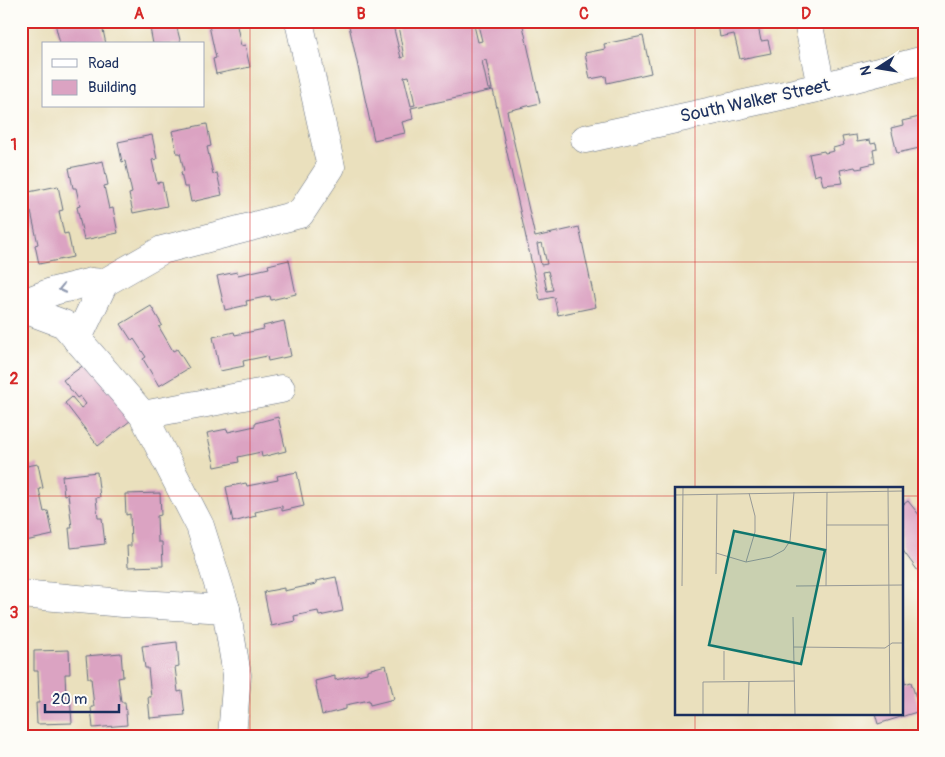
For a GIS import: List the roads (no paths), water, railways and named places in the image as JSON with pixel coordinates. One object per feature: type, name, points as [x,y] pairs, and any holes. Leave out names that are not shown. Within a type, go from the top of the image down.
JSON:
[{"type":"street","points":[[21,304],[54,291],[91,282],[104,283],[162,250],[300,214],[331,167],[299,21]]},
{"type":"street","points":[[808,21],[821,87]]},
{"type":"street","name":"South Walker Street","points":[[586,139],[821,87],[924,60]]},
{"type":"street","points":[[76,340],[104,283]]},
{"type":"street","points":[[21,308],[64,324],[143,415],[200,526],[226,609],[237,675],[232,736]]},
{"type":"street","points":[[143,415],[281,389]]},
{"type":"street","points":[[21,594],[123,603],[226,609]]}]
